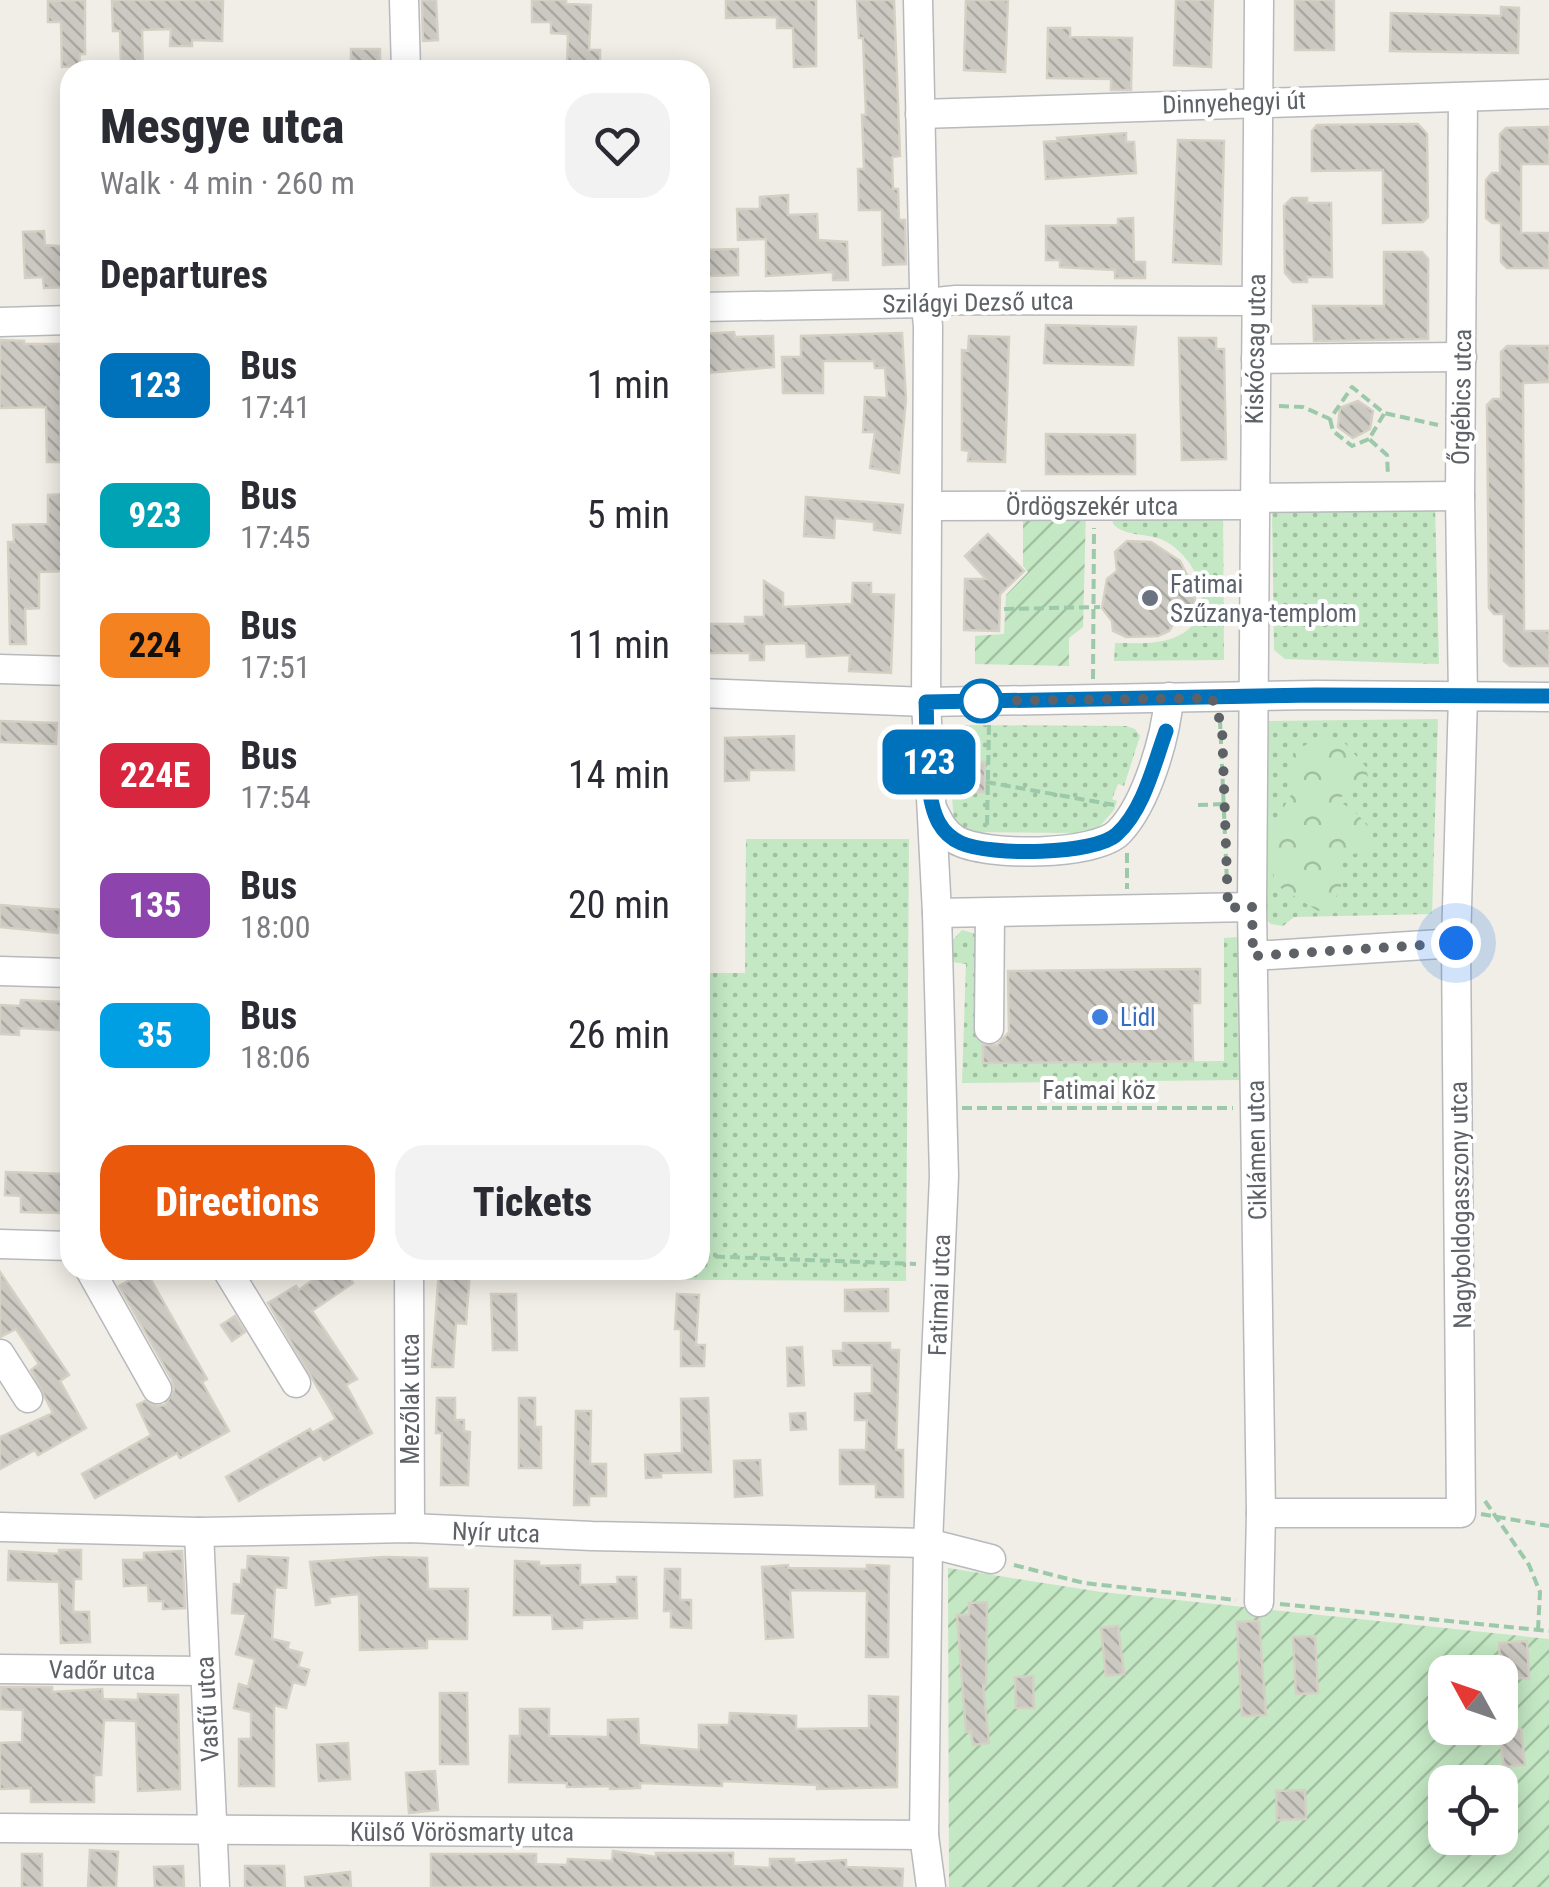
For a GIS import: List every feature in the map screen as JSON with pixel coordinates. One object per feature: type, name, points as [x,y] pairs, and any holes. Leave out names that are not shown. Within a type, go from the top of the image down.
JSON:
[{"type":"street","points":[[404,0],[406,60]]},
{"type":"street","name":"Fatimai utca","points":[[918,0],[926,304],[926,702],[942,1108],[941,1265],[928,1543],[924,1835],[932,1887]]},
{"type":"street","name":"Kiskócsag utca","points":[[1252,698],[1259,0]]},
{"type":"street","name":"Dinnyehegyi út","points":[[920,114],[1549,94]]},
{"type":"street","name":"Őrgébics utca","points":[[1463,97],[1463,697]]},
{"type":"street","name":"Szilágyi Dezső utca","points":[[710,307],[926,304],[956,300],[1256,301]]},
{"type":"street","points":[[0,322],[60,320]]},
{"type":"street","points":[[1256,359],[1462,357]]},
{"type":"street","name":"Ördögszekér utca","points":[[928,506],[1094,507],[1460,496]]},
{"type":"street","points":[[0,669],[60,672]]},
{"type":"street","points":[[710,693],[926,702],[1549,696]]},
{"type":"street","points":[[932,808],[952,838],[988,850],[1086,848],[1109,840],[1131,816],[1166,731],[1169,697]]},
{"type":"street","name":"Nagyboldogasszony utca","points":[[1463,697],[1456,943],[1474,1507]]},
{"type":"street","name":"Ciklámen utca","points":[[1252,698],[1240,907],[1253,956],[1262,1513],[1259,1602]]},
{"type":"street","points":[[937,914],[1240,907]]},
{"type":"street","points":[[989,1029],[990,913]]},
{"type":"street","points":[[1253,956],[1456,943]]},
{"type":"street","points":[[0,971],[60,973]]},
{"type":"street","points":[[0,1244],[60,1246]]},
{"type":"street","points":[[96,1280],[157,1390]]},
{"type":"street","points":[[234,1280],[296,1383]]},
{"type":"street","name":"Mezőlak utca","points":[[409,1280],[410,1528]]},
{"type":"street","points":[[0,1354],[28,1398]]},
{"type":"street","points":[[1262,1513],[1474,1507]]},
{"type":"street","name":"Nyír utca","points":[[0,1527],[199,1532],[410,1528],[928,1543],[991,1559]]},
{"type":"street","name":"Vasfű utca","points":[[199,1532],[215,1887]]},
{"type":"street","name":"Vadőr utca","points":[[0,1670],[205,1671]]},
{"type":"street","name":"Külső Vörösmarty utca","points":[[0,1828],[924,1835]]},
{"type":"path","points":[[1330,419],[1352,387],[1384,412],[1428,425],[1461,425]]},
{"type":"path","points":[[1254,407],[1303,408],[1330,419]]},
{"type":"path","points":[[1330,419],[1334,432],[1352,446],[1369,439],[1384,412]]},
{"type":"path","points":[[1369,439],[1387,455],[1387,496]]},
{"type":"path","points":[[1093,699],[1097,608],[1094,507]]},
{"type":"path","points":[[1004,609],[1097,608]]},
{"type":"path","points":[[1212,698],[1222,726],[1225,804],[1240,907]]},
{"type":"path","points":[[988,850],[990,700]]},
{"type":"path","points":[[986,782],[1131,816],[1127,910]]},
{"type":"path","points":[[1198,805],[1225,804]]},
{"type":"path","name":"Fatimai köz","points":[[942,1108],[1255,1108]]},
{"type":"path","points":[[710,1256],[941,1265]]},
{"type":"path","points":[[1474,1507],[1549,1526]]},
{"type":"path","points":[[1474,1507],[1497,1515],[1530,1565],[1540,1592],[1538,1630]]},
{"type":"green space","points":[[1435,505],[1439,664],[1285,659],[1274,650],[1272,510]]},
{"type":"green space","points":[[1023,509],[1086,510],[1083,627],[1069,638],[1069,666],[975,664],[975,636],[1004,634],[1006,595],[1028,572],[1023,566]]},
{"type":"green space","points":[[1223,509],[1224,660],[1114,661],[1115,643],[1169,640],[1190,628],[1198,617],[1202,591],[1181,553],[1163,540],[1119,529],[1113,524],[1112,510]]},
{"type":"green space","points":[[1438,719],[1432,914],[1294,917],[1283,926],[1271,924],[1262,916],[1261,721]]},
{"type":"green space","points":[[951,725],[1126,726],[1140,736],[1124,786],[1118,784],[1112,799],[1117,801],[1114,810],[1099,827],[1081,833],[971,832],[954,822],[947,733]]},
{"type":"green space","points":[[1319,738],[1341,739],[1366,767],[1368,777],[1337,800],[1360,817],[1375,842],[1359,853],[1341,856],[1343,881],[1332,907],[1318,911],[1276,885],[1271,844],[1277,821],[1297,785],[1287,777],[1296,750]]},
{"type":"green space","points":[[746,839],[909,839],[906,1281],[710,1280],[710,973],[745,973]]},
{"type":"green space","points":[[962,930],[976,934],[983,944],[983,1063],[1224,1061],[1224,938],[1238,937],[1239,1080],[962,1083],[966,964],[953,962],[952,941]]},
{"type":"green space","points":[[948,1568],[1101,1592],[1549,1639],[1549,1887],[949,1887]]},
{"type":"building","points":[[85,0],[85,54],[80,54],[80,60],[62,60],[61,22],[48,22],[48,1]]},
{"type":"building","points":[[112,0],[223,0],[222,41],[192,40],[192,46],[170,46],[171,29],[142,30],[143,60],[121,60],[120,31],[113,31]]},
{"type":"building","points":[[422,0],[436,0],[438,40],[423,41]]},
{"type":"building","points":[[532,0],[591,5],[589,50],[600,50],[600,60],[567,60],[568,34],[551,33],[551,22],[532,22]]},
{"type":"building","points":[[726,0],[816,0],[816,66],[794,67],[793,28],[777,28],[777,17],[726,18]]},
{"type":"building","points":[[857,0],[894,0],[900,156],[892,157],[893,189],[898,189],[899,220],[905,220],[906,264],[883,265],[882,210],[859,210],[858,169],[864,169],[862,115],[866,115],[863,38],[859,38]]},
{"type":"building","points":[[966,0],[1008,0],[1005,72],[964,70]]},
{"type":"building","points":[[1176,0],[1213,0],[1211,67],[1174,65]]},
{"type":"building","points":[[1295,0],[1334,0],[1334,50],[1295,50]]},
{"type":"building","points":[[1501,7],[1519,8],[1518,53],[1390,51],[1391,13],[1501,16]]},
{"type":"building","points":[[1048,28],[1070,28],[1070,37],[1132,38],[1131,90],[1111,90],[1111,79],[1047,78]]},
{"type":"building","points":[[351,49],[380,49],[380,60],[351,60]]},
{"type":"building","points":[[1418,124],[1427,134],[1428,217],[1423,222],[1383,223],[1383,170],[1312,171],[1312,131],[1317,125]]},
{"type":"building","points":[[1549,127],[1549,164],[1521,164],[1521,233],[1549,233],[1549,268],[1507,268],[1501,262],[1501,223],[1486,218],[1486,180],[1492,173],[1500,173],[1500,134],[1506,128]]},
{"type":"building","points":[[1126,133],[1126,142],[1134,142],[1136,173],[1046,179],[1044,142]]},
{"type":"building","points":[[1178,140],[1224,141],[1221,264],[1173,262]]},
{"type":"building","points":[[788,195],[788,215],[817,214],[818,240],[847,242],[848,280],[833,280],[833,272],[766,276],[766,239],[738,240],[737,209],[760,209],[760,197]]},
{"type":"building","points":[[1292,198],[1307,198],[1307,203],[1331,203],[1332,277],[1307,277],[1307,282],[1293,282],[1285,273],[1284,206]]},
{"type":"building","points":[[1133,218],[1134,262],[1145,262],[1145,278],[1115,278],[1115,270],[1060,267],[1060,260],[1046,260],[1046,226],[1118,225],[1118,219]]},
{"type":"building","points":[[44,231],[45,245],[60,246],[60,287],[44,288],[43,277],[25,278],[23,232]]},
{"type":"building","points":[[738,249],[738,275],[710,276],[710,250]]},
{"type":"building","points":[[1384,252],[1422,252],[1428,259],[1428,339],[1314,341],[1313,306],[1384,306]]},
{"type":"building","points":[[1046,325],[1136,327],[1133,365],[1044,363]]},
{"type":"building","points":[[902,333],[906,399],[899,473],[870,468],[875,432],[863,432],[865,397],[887,398],[885,368],[875,368],[874,361],[823,361],[823,393],[783,393],[782,357],[801,357],[801,336]]},
{"type":"building","points":[[710,334],[773,336],[774,367],[710,373]]},
{"type":"building","points":[[969,336],[1009,337],[1005,462],[968,461],[969,451],[962,450],[962,350],[968,351]]},
{"type":"building","points":[[1179,338],[1216,338],[1216,349],[1224,349],[1226,459],[1182,460]]},
{"type":"building","points":[[0,340],[59,344],[60,462],[47,462],[46,407],[0,408]]},
{"type":"building","points":[[1507,346],[1549,346],[1549,382],[1523,383],[1524,631],[1549,631],[1549,666],[1510,666],[1504,661],[1504,614],[1494,614],[1489,608],[1487,405],[1493,399],[1501,399],[1501,352]]},
{"type":"building","points":[[1358,401],[1373,411],[1370,429],[1353,438],[1338,427],[1340,408]]},
{"type":"building","points":[[1046,434],[1135,435],[1135,474],[1046,474]]},
{"type":"building","points":[[60,494],[60,571],[39,572],[39,608],[25,609],[26,644],[10,644],[8,542],[14,542],[13,525],[48,524],[48,495]]},
{"type":"building","points":[[806,497],[903,505],[900,533],[874,530],[874,522],[835,518],[834,538],[804,536]]},
{"type":"building","points":[[988,534],[1024,571],[1000,594],[999,631],[964,630],[965,579],[986,579],[965,556]]},
{"type":"building","name":"Fatimai Szűzanya-templom","points":[[1127,541],[1151,542],[1180,561],[1194,589],[1196,610],[1189,621],[1176,620],[1169,631],[1158,636],[1126,637],[1113,631],[1112,621],[1102,608],[1107,579],[1117,571],[1115,552]]},
{"type":"building","points":[[764,581],[783,593],[783,607],[852,604],[853,583],[871,583],[871,594],[894,595],[891,673],[849,671],[850,655],[807,657],[806,643],[764,644],[764,660],[750,660],[750,653],[710,653],[710,624],[745,624],[745,617],[764,617]]},
{"type":"building","points":[[0,721],[57,723],[56,744],[0,742]]},
{"type":"building","points":[[794,736],[794,770],[749,770],[749,780],[725,781],[725,738]]},
{"type":"building","points":[[968,762],[985,762],[985,792],[967,792]]},
{"type":"building","points":[[0,905],[60,910],[58,933],[0,927]]},
{"type":"building","name":"Lidl","points":[[1200,969],[1200,1003],[1192,1003],[1193,1061],[983,1063],[983,1045],[997,1045],[1009,1032],[1008,971]]},
{"type":"building","points":[[21,1000],[60,1002],[59,1030],[19,1028],[19,1035],[0,1034],[0,1005],[20,1006]]},
{"type":"building","points":[[6,1172],[60,1174],[60,1213],[21,1212],[21,1196],[5,1195]]},
{"type":"building","points":[[0,1272],[69,1375],[60,1381],[86,1428],[38,1455],[35,1450],[0,1469],[0,1437],[53,1413],[31,1370],[39,1364],[16,1329],[0,1337]]},
{"type":"building","points":[[130,1280],[151,1280],[207,1379],[202,1382],[229,1431],[180,1458],[177,1453],[95,1498],[82,1474],[151,1435],[137,1405],[145,1401],[165,1405],[174,1390],[119,1286]]},
{"type":"building","points":[[312,1280],[353,1283],[312,1311],[357,1379],[346,1385],[372,1433],[324,1460],[321,1455],[239,1501],[226,1477],[310,1429],[312,1433],[336,1419],[268,1303],[296,1286],[299,1290]]},
{"type":"building","points":[[438,1280],[469,1280],[466,1324],[456,1323],[453,1367],[432,1367]]},
{"type":"building","points":[[888,1289],[888,1311],[845,1311],[845,1290]]},
{"type":"building","points":[[491,1294],[516,1294],[517,1350],[493,1350]]},
{"type":"building","points":[[677,1294],[699,1295],[696,1345],[705,1345],[704,1366],[681,1366],[681,1329],[675,1329]]},
{"type":"building","points":[[235,1316],[245,1332],[232,1341],[221,1325]]},
{"type":"building","points":[[843,1343],[890,1343],[890,1350],[899,1350],[896,1450],[903,1450],[903,1497],[876,1497],[876,1484],[840,1484],[840,1450],[866,1450],[867,1420],[855,1420],[855,1394],[872,1393],[872,1365],[834,1365],[833,1351],[843,1351]]},
{"type":"building","points":[[802,1347],[804,1385],[788,1386],[787,1348]]},
{"type":"building","points":[[437,1398],[455,1398],[455,1420],[464,1420],[464,1431],[470,1432],[468,1485],[441,1485],[442,1433],[436,1433]]},
{"type":"building","points":[[519,1398],[535,1398],[535,1427],[541,1427],[541,1468],[519,1468]]},
{"type":"building","points":[[708,1398],[711,1472],[661,1473],[661,1477],[646,1478],[645,1455],[682,1453],[681,1399]]},
{"type":"building","points":[[576,1411],[591,1411],[590,1464],[606,1464],[606,1496],[589,1496],[589,1505],[574,1505]]},
{"type":"building","points":[[805,1413],[806,1429],[791,1430],[790,1414]]},
{"type":"building","points":[[760,1460],[762,1495],[735,1497],[734,1461]]},
{"type":"building","points":[[59,1550],[81,1550],[81,1579],[74,1579],[73,1612],[89,1612],[90,1642],[61,1643],[59,1582],[8,1580],[9,1551],[59,1554]]},
{"type":"building","points":[[182,1551],[185,1608],[163,1609],[163,1601],[149,1601],[148,1585],[124,1586],[123,1560],[144,1560],[144,1553]]},
{"type":"building","points":[[248,1556],[288,1558],[286,1588],[275,1587],[272,1639],[289,1643],[287,1649],[302,1653],[298,1667],[309,1670],[305,1685],[293,1682],[286,1708],[274,1705],[274,1786],[239,1786],[239,1739],[251,1739],[251,1712],[234,1708],[239,1684],[248,1687],[255,1659],[236,1654],[246,1614],[232,1613],[234,1584],[241,1585]]},
{"type":"building","points":[[427,1558],[428,1589],[468,1589],[467,1639],[427,1639],[427,1648],[360,1650],[359,1594],[329,1597],[330,1603],[316,1605],[310,1562]]},
{"type":"building","points":[[515,1561],[539,1562],[539,1566],[580,1565],[580,1585],[618,1584],[617,1577],[636,1577],[637,1618],[582,1620],[582,1628],[553,1629],[552,1615],[514,1615]]},
{"type":"building","points":[[867,1565],[889,1566],[888,1657],[866,1657],[867,1591],[790,1590],[793,1637],[766,1639],[762,1567],[867,1569]]},
{"type":"building","points":[[665,1569],[680,1569],[680,1600],[691,1600],[691,1628],[671,1627],[671,1611],[664,1611]]},
{"type":"building","points":[[987,1602],[983,1685],[989,1743],[973,1745],[971,1731],[966,1732],[957,1615],[969,1615],[969,1603]]},
{"type":"building","points":[[1259,1621],[1266,1715],[1242,1716],[1237,1622]]},
{"type":"building","points":[[1118,1626],[1124,1674],[1106,1676],[1101,1628]]},
{"type":"building","points":[[1315,1636],[1318,1693],[1296,1694],[1293,1637]]},
{"type":"building","points":[[1527,1641],[1529,1678],[1518,1678],[1518,1655],[1500,1655],[1499,1643]]},
{"type":"building","points":[[1033,1676],[1034,1708],[1016,1708],[1015,1677]]},
{"type":"building","points":[[1,1687],[52,1687],[52,1692],[102,1689],[103,1699],[138,1700],[138,1694],[178,1695],[180,1789],[138,1791],[136,1721],[104,1720],[101,1775],[94,1775],[94,1802],[31,1802],[31,1788],[0,1789],[0,1743],[22,1742],[23,1710],[0,1709]]},
{"type":"building","points":[[440,1693],[467,1693],[468,1764],[440,1764]]},
{"type":"building","points":[[869,1696],[898,1697],[897,1787],[817,1789],[817,1785],[722,1781],[722,1786],[640,1783],[640,1788],[610,1789],[567,1787],[567,1783],[509,1782],[510,1736],[520,1736],[520,1709],[549,1709],[549,1736],[608,1737],[608,1720],[638,1719],[639,1745],[699,1750],[699,1725],[729,1725],[730,1713],[796,1716],[796,1729],[869,1728]]},
{"type":"building","points":[[1521,1729],[1525,1765],[1504,1765],[1501,1745],[1518,1745]]},
{"type":"building","points":[[348,1743],[350,1779],[319,1781],[317,1745]]},
{"type":"building","points":[[435,1771],[438,1810],[409,1813],[406,1773]]},
{"type":"building","points":[[1305,1790],[1306,1819],[1277,1820],[1276,1791]]},
{"type":"building","points":[[90,1850],[118,1852],[116,1887],[88,1887]]},
{"type":"building","points":[[613,1851],[656,1857],[656,1853],[733,1853],[733,1866],[770,1868],[770,1859],[794,1859],[794,1863],[846,1860],[846,1867],[903,1869],[902,1887],[431,1887],[431,1854],[536,1854],[536,1864],[567,1865],[568,1859],[612,1861]]},
{"type":"building","points":[[22,1854],[42,1854],[42,1887],[22,1887]]},
{"type":"building","points":[[183,1866],[184,1887],[155,1887],[154,1867]]},
{"type":"building","points":[[245,1866],[284,1866],[285,1887],[245,1887]]},
{"type":"building","points":[[350,1872],[351,1887],[306,1887],[305,1877]]},
{"type":"bus line","name":"123","points":[[1166,731],[1136,809],[1118,833],[1098,846],[976,848],[945,832],[932,808],[926,702],[1316,695],[1549,696]]},
{"type":"place","name":"Fatimai Szűzanya-templom","points":[[1150,598]]},
{"type":"place","name":"Lidl","points":[[1100,1017]]},
{"type":"route","points":[[981,701],[1212,698],[1222,726],[1228,908],[1252,906],[1253,956],[1456,943]]}]
